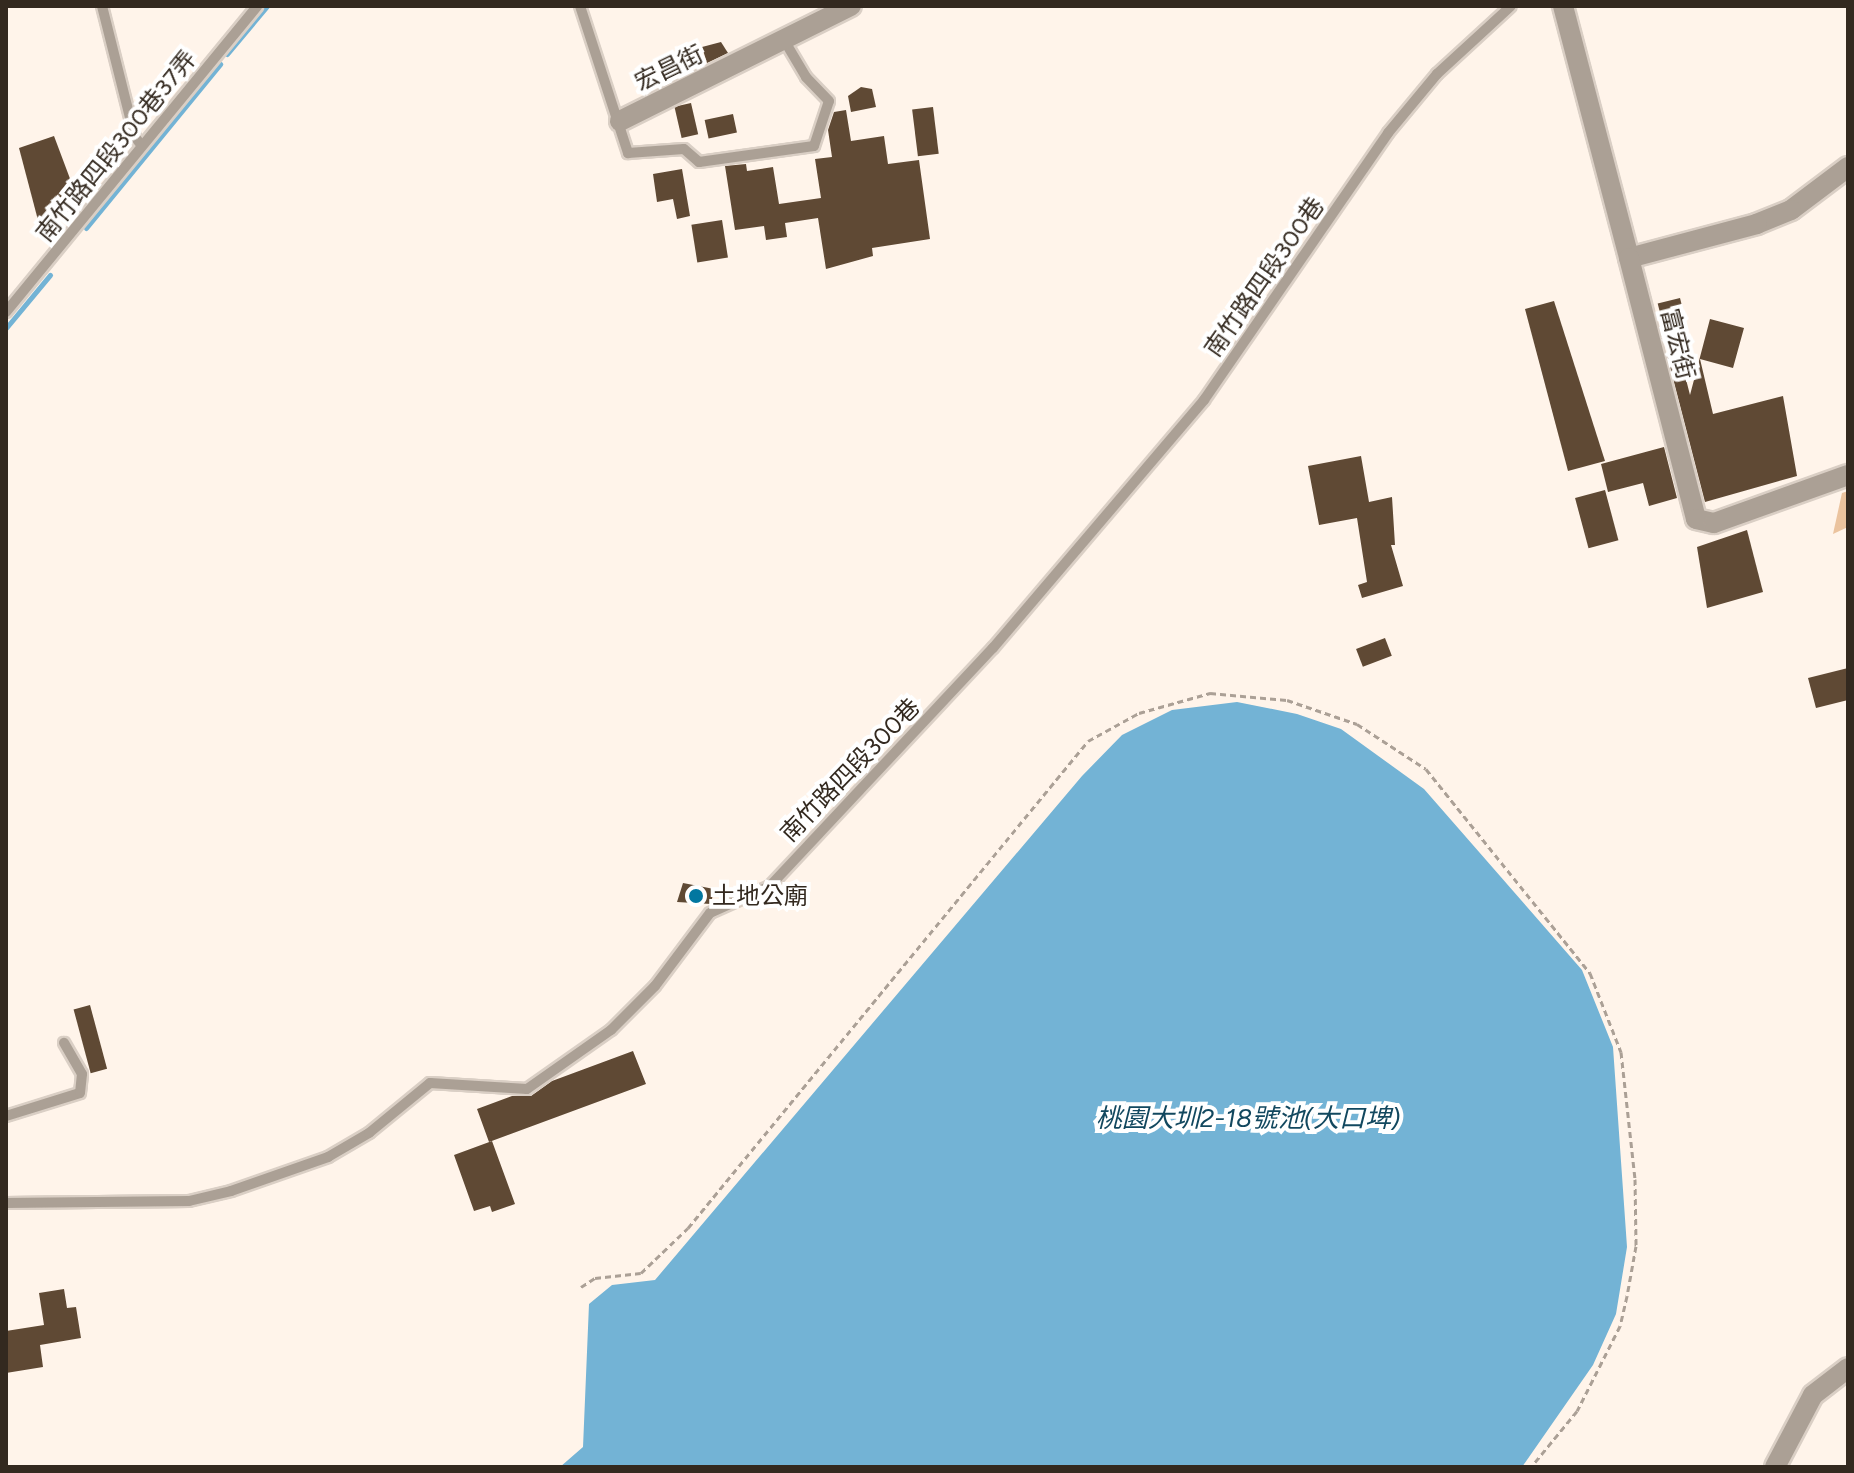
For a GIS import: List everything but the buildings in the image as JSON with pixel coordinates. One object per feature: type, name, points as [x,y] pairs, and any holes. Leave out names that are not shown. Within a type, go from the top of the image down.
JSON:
[{"type":"street","name":"宏昌街","points":[[620,121],[851,6]]},
{"type":"street","points":[[1563,6],[1629,258],[1791,210],[1848,167]]},
{"type":"street","name":"富宏街","points":[[1629,258],[1696,519],[1714,523],[1848,475]]},
{"type":"street","points":[[1775,1467],[1813,1395],[1848,1368]]},
{"type":"lane","points":[[102,6],[135,137],[142,146]]},
{"type":"lane","name":"南竹路四段300巷37弄","points":[[6,312],[257,6]]},
{"type":"lane","name":"宏昌街","points":[[580,6],[620,121]]},
{"type":"lane","name":"南竹路四段300巷","points":[[6,1203],[189,1201],[231,1191],[328,1157],[369,1133],[430,1083],[527,1089],[611,1030],[663,977],[710,913],[770,886],[993,648],[1204,400],[1388,133],[1437,74],[1511,6]]},
{"type":"lane","points":[[620,121],[628,153],[684,149],[699,162],[814,146],[829,101],[806,77],[784,40]]},
{"type":"lane","points":[[6,1116],[80,1093],[82,1074],[64,1043]]},
{"type":"path","points":[[581,1287],[595,1278],[641,1273],[688,1228],[1088,741],[1139,713],[1210,693],[1287,700],[1357,724],[1426,769],[1590,973],[1621,1052],[1635,1179],[1636,1246],[1627,1296],[1620,1326],[1577,1411],[1531,1467]]},
{"type":"shaded area","points":[[1848,491],[1848,527],[1833,534],[1842,493]]},
{"type":"water","name":"桃園大圳2-18號池(大口埤)","points":[[1237,702],[1297,714],[1341,729],[1424,789],[1582,970],[1613,1047],[1627,1247],[1616,1314],[1593,1365],[1522,1467],[560,1467],[583,1447],[589,1304],[612,1285],[655,1280],[1082,776],[1122,735],[1172,710]]},
{"type":"waterway","points":[[227,54],[267,6]]},
{"type":"waterway","points":[[86,228],[220,64]]},
{"type":"waterway","points":[[6,328],[50,275]]},
{"type":"place","name":"土地公廟","points":[[696,896]]}]
